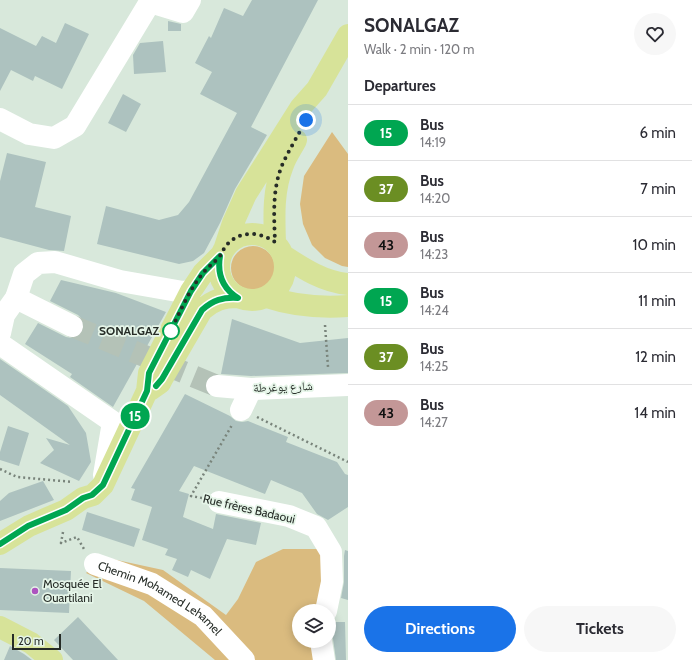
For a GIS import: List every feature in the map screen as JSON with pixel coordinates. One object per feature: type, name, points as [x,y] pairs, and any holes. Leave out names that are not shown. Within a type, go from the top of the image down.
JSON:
[{"type":"main road","points":[[238,298],[228,290],[221,280],[219,268],[222,252],[233,223],[246,194],[301,107],[317,89],[348,36]]},
{"type":"main road","points":[[147,391],[156,386],[162,379],[202,310],[210,303],[228,297],[252,300],[267,297],[275,292],[281,284],[285,275],[286,265],[279,249],[274,210],[279,177],[283,163],[310,114],[317,89]]},
{"type":"main road","points":[[0,544],[28,526],[66,510],[83,498],[92,495],[103,485],[147,391],[149,373],[191,291],[203,273],[235,238],[248,234],[258,234],[267,237],[279,249],[303,268],[321,278],[348,284]]},
{"type":"main road","points":[[267,297],[298,305],[324,308],[348,306]]},
{"type":"main road","points":[[0,627],[31,643],[52,660]]},
{"type":"street","points":[[0,120],[28,134],[54,138],[75,126],[150,2],[182,12],[190,0]]},
{"type":"street","points":[[0,333],[4,315],[16,298],[24,274],[38,264],[55,262],[120,281],[183,292],[191,291]]},
{"type":"street","points":[[16,298],[72,326]]},
{"type":"street","points":[[0,344],[112,422],[103,485]]},
{"type":"street","name":"شارع يوغرطة","points":[[217,386],[251,389],[348,385]]},
{"type":"street","points":[[241,410],[251,389]]},
{"type":"street","name":"Rue frères Badaoui","points":[[219,502],[289,516],[316,527],[331,552],[332,582],[327,604]]},
{"type":"street","name":"Chemin Mohamed Lehamel","points":[[95,564],[152,584],[203,616],[244,660]]},
{"type":"street","points":[[322,648],[324,660]]},
{"type":"path","points":[[324,308],[327,352]]},
{"type":"path","points":[[241,410],[348,462]]},
{"type":"path","name":"Rue frères Badaoui","points":[[219,502],[191,496],[241,410]]},
{"type":"path","points":[[0,469],[17,477],[103,485]]},
{"type":"path","name":"Chemin Mohamed Lehamel","points":[[66,510],[61,543],[77,537],[95,564]]},
{"type":"shaded area","points":[[332,132],[348,154],[348,267],[342,266],[325,258],[312,245],[303,224],[300,204],[304,176]]},
{"type":"shaded area","points":[[249,246],[257,246],[269,252],[275,264],[275,272],[269,284],[257,290],[249,290],[237,284],[231,272],[231,264],[237,252]]},
{"type":"shaded area","points":[[283,549],[321,549],[329,585],[322,604],[292,604],[292,648],[316,648],[316,660],[215,660],[144,601],[86,573],[103,557],[163,570],[226,615],[238,599],[256,562]]},
{"type":"building","points":[[252,0],[318,0],[251,127],[267,135],[235,189],[220,223],[204,253],[193,261],[179,264],[97,244],[106,206],[159,220],[178,215],[189,202],[237,113],[200,94],[212,72],[195,63],[209,36],[211,38],[224,8],[243,16]]},
{"type":"building","points":[[168,21],[181,24],[181,31],[168,31]]},
{"type":"building","points":[[65,23],[89,34],[62,89],[35,76],[33,81],[11,70],[0,91],[0,28],[36,46],[42,36],[56,43]]},
{"type":"building","points":[[163,41],[166,72],[134,74],[133,55],[140,43]]},
{"type":"building","points":[[123,94],[141,104],[126,132],[108,123]]},
{"type":"building","points":[[7,153],[46,162],[35,207],[71,216],[64,251],[49,250],[0,237],[0,181]]},
{"type":"building","points":[[61,280],[116,293],[166,312],[113,407],[70,377],[72,374],[25,344],[38,323],[66,337],[79,337],[83,332],[84,326],[82,319],[78,315],[50,301]]},
{"type":"building","points":[[232,319],[300,343],[348,338],[348,373],[251,376],[221,374]]},
{"type":"building","points":[[0,359],[68,406],[86,433],[91,462],[79,481],[40,463],[54,450],[46,438],[70,445],[0,395]]},
{"type":"building","points":[[185,394],[230,416],[236,421],[248,421],[288,437],[286,442],[337,462],[345,474],[348,475],[348,507],[328,520],[317,514],[302,493],[271,480],[265,494],[194,466],[179,491],[189,494],[183,517],[213,529],[216,514],[261,523],[256,545],[227,539],[210,579],[191,570],[188,577],[172,570],[177,559],[165,555],[168,549],[142,540],[152,507],[131,500],[135,489],[131,488]]},
{"type":"building","points":[[8,426],[29,433],[19,466],[0,460],[0,452]]},
{"type":"building","points":[[43,481],[54,500],[0,521],[0,501],[9,493]]},
{"type":"building","points":[[87,512],[140,529],[134,547],[82,530]]},
{"type":"building","points":[[345,550],[348,551],[348,600],[341,598],[344,582]]},
{"type":"building","name":"Mosquée El Ouartilani","points":[[0,568],[71,571],[69,613],[0,610]]},
{"type":"building","points":[[78,617],[118,660],[73,660],[54,640]]},
{"type":"building","points":[[336,622],[345,622],[346,660],[336,660],[334,648],[336,648]]},
{"type":"building","points":[[10,646],[24,654],[32,660],[4,660]]},
{"type":"tunnel","points":[[72,326],[217,386]]},
{"type":"bus line","name":"15","points":[[0,544],[28,526],[66,510],[83,498],[92,495],[103,485],[147,391],[147,378],[149,373],[191,291],[203,273],[220,256],[218,264],[221,280],[225,287],[238,298],[228,297],[220,299],[210,303],[202,310],[196,318],[160,383],[156,386]]},
{"type":"place","name":"SONALGAZ","points":[[171,331]]},
{"type":"place","name":"Mosquée El Ouartilani","points":[[35,591]]},
{"type":"route","points":[[171,331],[170,332],[191,291],[203,273],[220,256],[225,247],[231,241],[239,236],[258,234],[275,242],[274,199],[276,187],[283,163],[306,120]]}]
